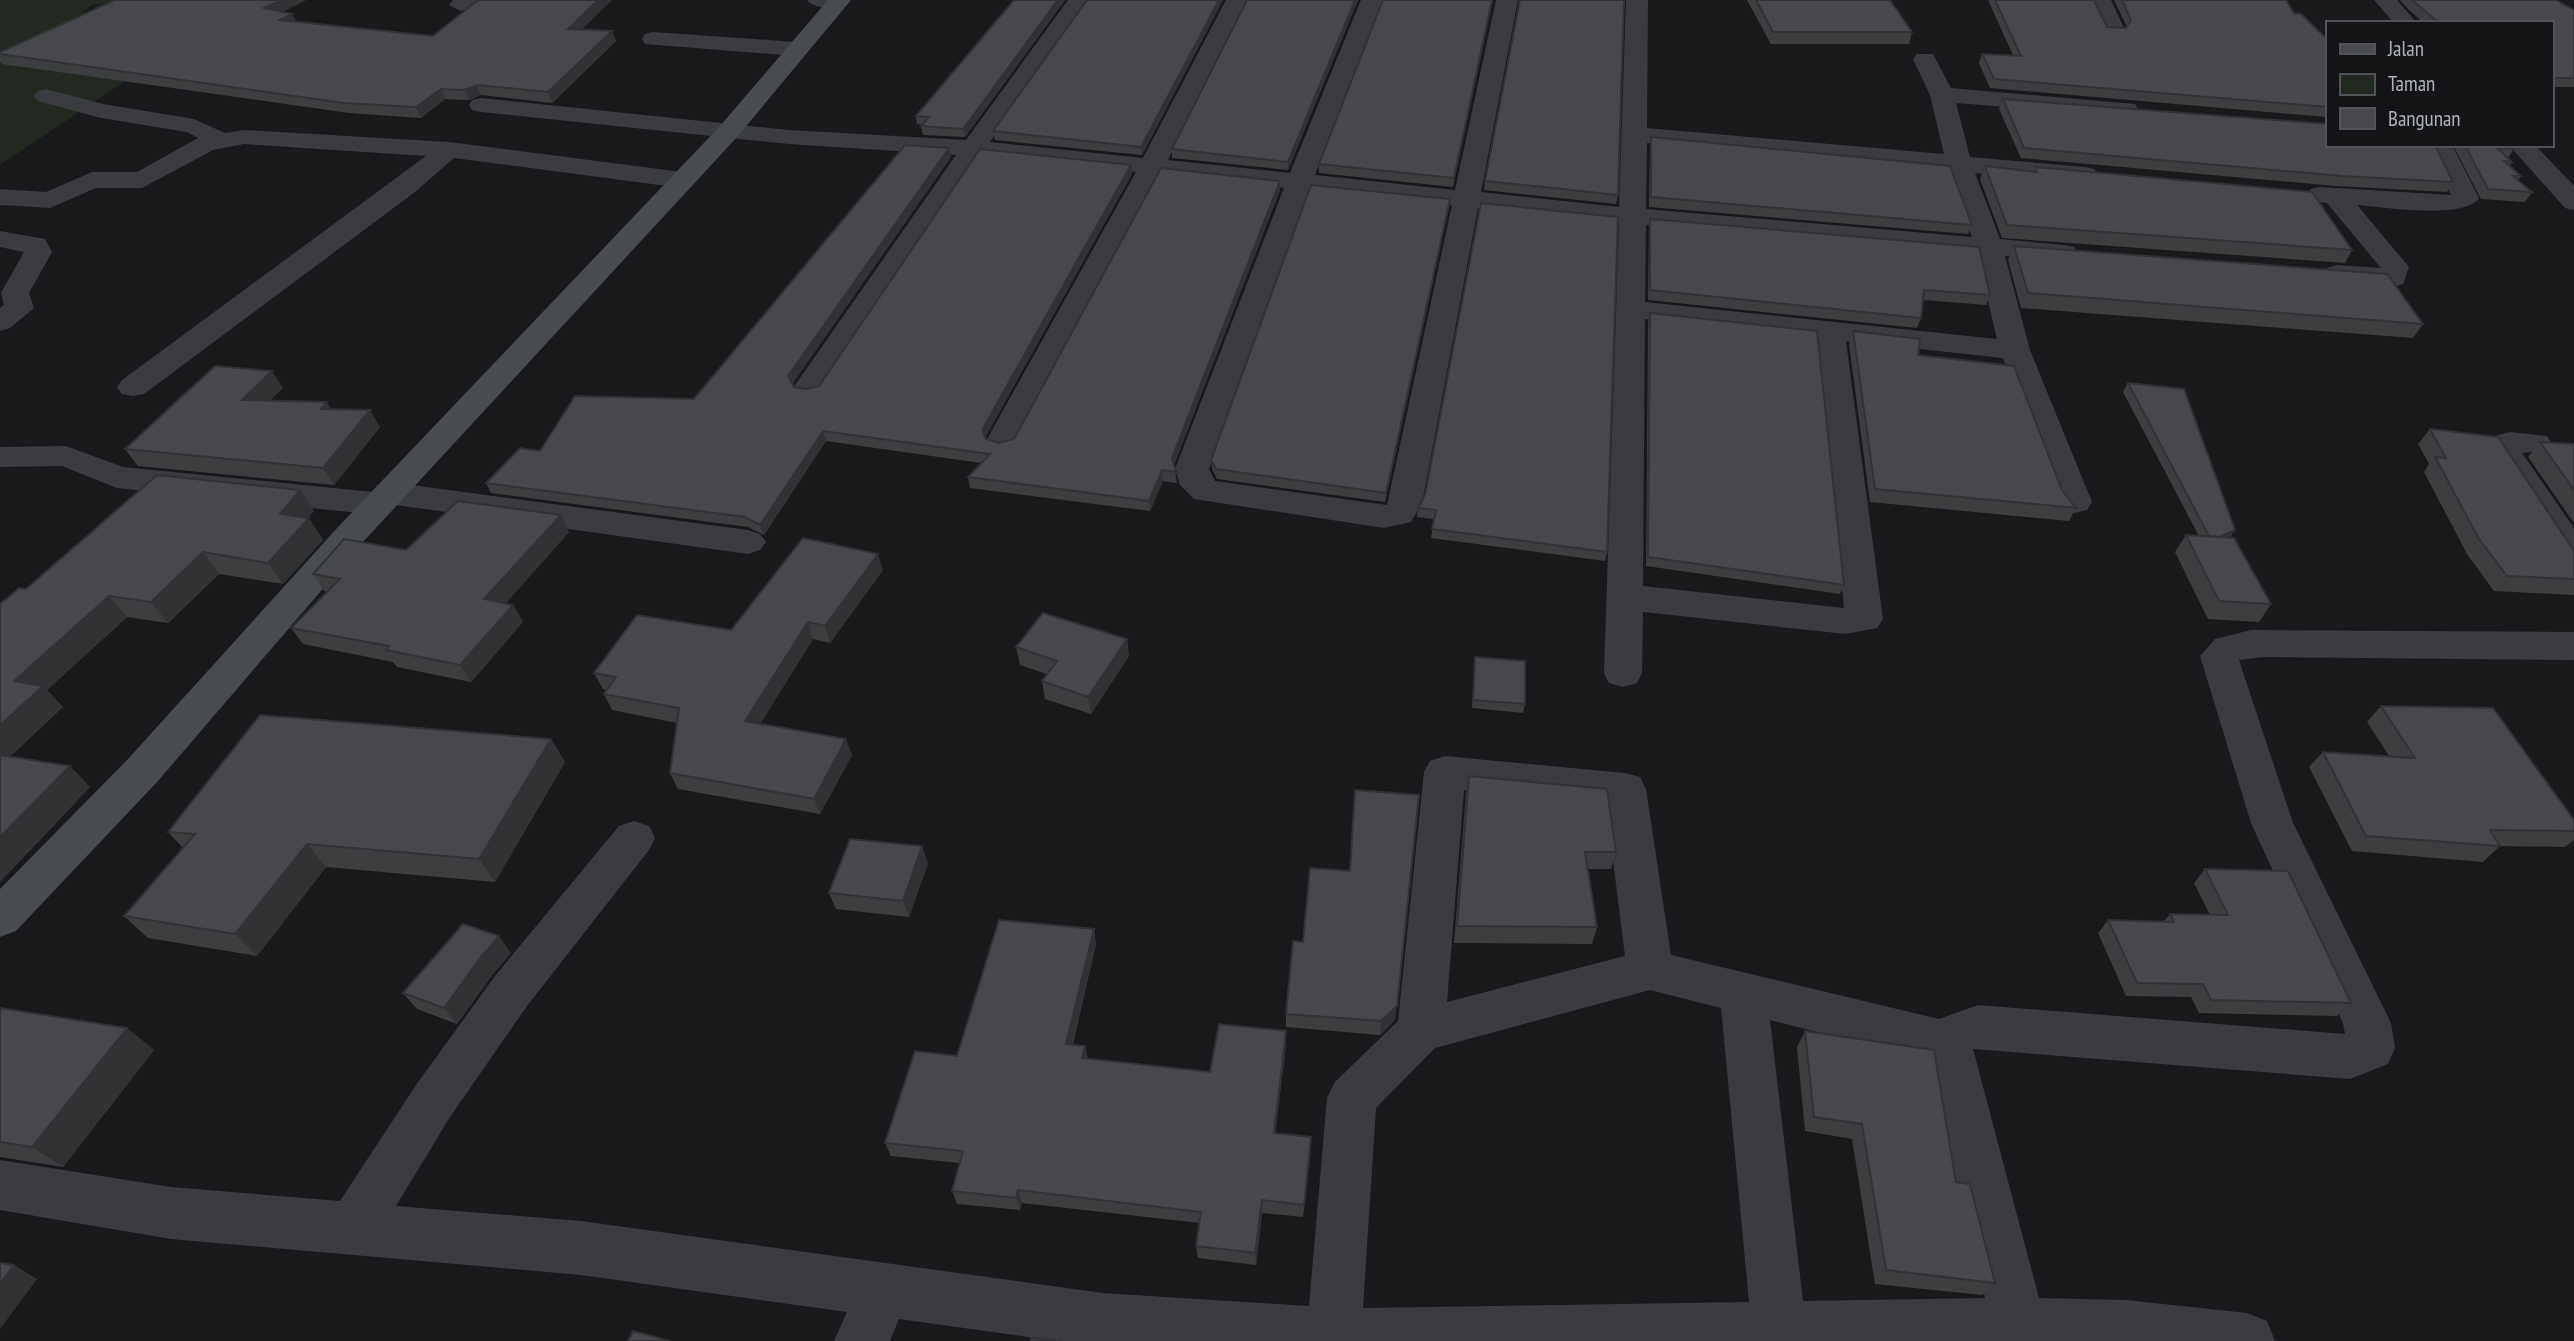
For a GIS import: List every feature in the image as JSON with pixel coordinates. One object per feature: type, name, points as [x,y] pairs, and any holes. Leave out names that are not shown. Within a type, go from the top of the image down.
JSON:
[{"type":"street","points":[[0,918],[143,770],[384,499],[729,131],[833,0]]},
{"type":"street","points":[[809,388],[973,148],[1079,0]]},
{"type":"street","points":[[1002,441],[1152,166],[1237,0]]},
{"type":"street","points":[[1371,0],[1299,181],[1192,469],[1193,478],[1206,491],[1384,517],[1399,514],[1405,503],[1507,0]]},
{"type":"street","points":[[1623,673],[1637,0]]},
{"type":"street","points":[[2100,0],[2114,30]]},
{"type":"street","points":[[2385,0],[2404,21]]},
{"type":"street","points":[[653,39],[796,49]]},
{"type":"street","points":[[1925,59],[1942,94],[1959,164],[1989,247],[2015,350],[2075,502]]},
{"type":"street","points":[[1942,94],[2148,110]]},
{"type":"street","points":[[46,96],[101,111],[198,127],[217,139]]},
{"type":"street","points":[[481,105],[789,137],[973,148],[1632,216],[2086,255]]},
{"type":"street","points":[[1634,134],[2108,177]]},
{"type":"street","points":[[0,197],[50,200],[92,180],[142,180],[217,139],[261,137],[449,150],[682,180]]},
{"type":"street","points":[[2296,193],[2454,202],[2466,198],[2440,147]]},
{"type":"street","points":[[2523,147],[2574,202]]},
{"type":"street","points":[[133,387],[406,187],[449,150]]},
{"type":"street","points":[[2308,272],[2393,278],[2395,267],[2336,197]]},
{"type":"street","points":[[0,239],[35,246],[38,252],[15,292],[19,308],[0,322]]},
{"type":"street","points":[[1631,309],[2015,350]]},
{"type":"street","points":[[1624,597],[1846,621],[1864,619],[1830,330]]},
{"type":"street","points":[[2535,443],[2510,442],[2504,447],[2507,457],[2574,554]]},
{"type":"street","points":[[0,457],[66,456],[117,477],[384,499],[748,542]]},
{"type":"street","points":[[1947,1043],[1959,1031],[1978,1026],[2350,1057],[2371,1048],[2367,1023],[2272,823],[2219,656],[2226,649],[2237,645],[2263,643],[2574,646]]},
{"type":"street","points":[[1421,1030],[1445,772],[1626,789],[1650,970]]},
{"type":"street","points":[[353,1228],[433,1101],[503,1002],[634,838]]},
{"type":"street","points":[[1334,1334],[1352,1098],[1421,1030],[1650,970],[1947,1043]]},
{"type":"street","points":[[1743,993],[1779,1329]]},
{"type":"street","points":[[1947,1043],[2021,1333]]},
{"type":"street","points":[[0,1185],[171,1213],[580,1248],[1103,1320],[1334,1334],[1779,1329],[2021,1333],[2126,1328],[2247,1341]]},
{"type":"street","points":[[862,1341],[883,1290]]},
{"type":"green space","points":[[0,0],[189,0],[179,5],[93,4],[30,58],[143,69],[0,165]]},
{"type":"building","points":[[115,0],[281,0],[264,8],[292,14],[280,20],[433,36],[478,0],[598,0],[568,29],[612,31],[548,92],[477,85],[464,90],[441,89],[416,107],[344,103],[0,54]]},
{"type":"building","points":[[1014,0],[1058,0],[963,129],[921,126],[929,117],[916,116]]},
{"type":"building","points":[[1087,0],[1219,0],[1141,147],[993,131]]},
{"type":"building","points":[[1247,0],[1355,0],[1288,162],[1172,149]]},
{"type":"building","points":[[1383,0],[1492,0],[1454,178],[1319,164]]},
{"type":"building","points":[[1520,0],[1624,0],[1618,195],[1485,181]]},
{"type":"building","points":[[1756,0],[1890,0],[1912,32],[1773,32]]},
{"type":"building","points":[[1995,0],[2094,0],[2107,27],[2126,28],[2131,20],[2122,0],[2286,0],[2294,13],[2301,14],[2326,38],[2326,107],[1994,79],[1982,54],[2021,56]]},
{"type":"building","points":[[2412,0],[2556,0],[2574,10],[2574,78],[2553,78],[2553,21],[2437,21]]},
{"type":"building","points":[[2003,99],[2326,124],[2326,147],[2436,147],[2453,182],[2342,176],[2024,148]]},
{"type":"building","points":[[1651,137],[1950,166],[1972,225],[1651,197]]},
{"type":"building","points":[[905,145],[949,148],[788,376],[794,387],[806,389],[819,386],[980,149],[1131,165],[982,430],[986,439],[999,443],[1014,439],[1161,168],[1280,181],[1172,458],[1176,472],[1162,470],[1149,501],[968,477],[990,454],[823,431],[760,525],[745,517],[486,483],[520,448],[540,451],[575,396],[694,399]]},
{"type":"building","points":[[2466,147],[2512,147],[2514,149],[2497,148],[2512,162],[2504,161],[2521,176],[2513,176],[2532,192],[2488,189]]},
{"type":"building","points":[[1985,166],[2037,172],[2035,167],[2312,192],[2352,250],[2007,225]]},
{"type":"building","points":[[1311,185],[1450,199],[1386,493],[1216,469],[1211,460]]},
{"type":"building","points":[[1481,203],[1618,217],[1607,552],[1432,529],[1436,510],[1418,508],[1425,495]]},
{"type":"building","points":[[1650,219],[1979,247],[1990,295],[1924,290],[1921,318],[1650,290]]},
{"type":"building","points":[[2014,246],[2387,274],[2423,324],[2028,293]]},
{"type":"building","points":[[1650,313],[1817,331],[1844,585],[1648,557]]},
{"type":"building","points":[[1853,331],[1920,339],[1918,355],[2014,366],[2062,490],[2076,508],[1875,489]]},
{"type":"building","points":[[215,366],[272,371],[242,400],[327,402],[321,409],[370,410],[323,468],[125,449]]},
{"type":"building","points":[[2128,383],[2184,389],[2235,530],[2219,537],[2209,536]]},
{"type":"building","points":[[2430,429],[2498,437],[2574,549],[2574,579],[2507,576],[2479,539],[2435,457],[2446,458]]},
{"type":"building","points":[[2540,442],[2574,444],[2574,490]]},
{"type":"building","points":[[157,475],[300,490],[280,514],[309,518],[268,563],[203,552],[151,602],[109,596],[14,681],[43,686],[0,725],[0,604],[19,588],[26,589]]},
{"type":"building","points":[[458,501],[561,515],[484,599],[513,605],[460,665],[386,650],[389,646],[291,628],[340,579],[313,574],[344,539],[406,550]]},
{"type":"building","points":[[2186,535],[2234,538],[2271,604],[2219,601]]},
{"type":"building","points":[[803,538],[878,554],[825,626],[808,622],[745,721],[846,739],[814,799],[670,773],[679,708],[604,694],[616,677],[594,673],[637,615],[731,630]]},
{"type":"building","points":[[1043,613],[1127,639],[1088,697],[1042,681],[1057,661],[1016,647]]},
{"type":"building","points":[[1475,657],[1525,661],[1525,704],[1473,700]]},
{"type":"building","points":[[2381,706],[2493,708],[2574,820],[2574,831],[2490,830],[2500,846],[2366,836],[2323,752],[2415,758]]},
{"type":"building","points":[[260,715],[551,739],[479,859],[307,844],[235,934],[124,916],[195,834],[168,832]]},
{"type":"building","points":[[0,755],[70,766],[0,837]]},
{"type":"building","points":[[1469,776],[1607,789],[1616,852],[1585,852],[1597,927],[1457,926]]},
{"type":"building","points":[[1355,790],[1419,795],[1397,1006],[1381,1021],[1286,1014],[1293,941],[1303,942],[1310,868],[1350,871]]},
{"type":"building","points":[[850,839],[922,846],[903,901],[829,893]]},
{"type":"building","points":[[2205,869],[2288,871],[2351,1003],[2211,1000],[2203,984],[2137,983],[2108,920],[2174,922],[2170,914],[2228,915]]},
{"type":"building","points":[[999,920],[1094,929],[1066,1044],[1085,1046],[1082,1058],[1210,1072],[1219,1024],[1286,1031],[1274,1133],[1311,1137],[1304,1205],[1262,1200],[1255,1253],[1196,1246],[1201,1212],[1018,1190],[1016,1198],[952,1191],[963,1151],[885,1143],[915,1051],[957,1056]]},
{"type":"building","points":[[463,924],[499,936],[444,1008],[403,993]]},
{"type":"building","points":[[0,1008],[127,1028],[32,1147],[0,1142]]},
{"type":"building","points":[[1805,1031],[1934,1050],[1956,1182],[1970,1184],[1995,1283],[1886,1270],[1862,1124],[1814,1117]]},
{"type":"building","points":[[0,1263],[14,1265],[0,1284]]},
{"type":"building","points":[[633,1331],[670,1341],[628,1341]]},
{"type":"building","points":[[1031,1338],[1058,1341],[1031,1341]]}]
